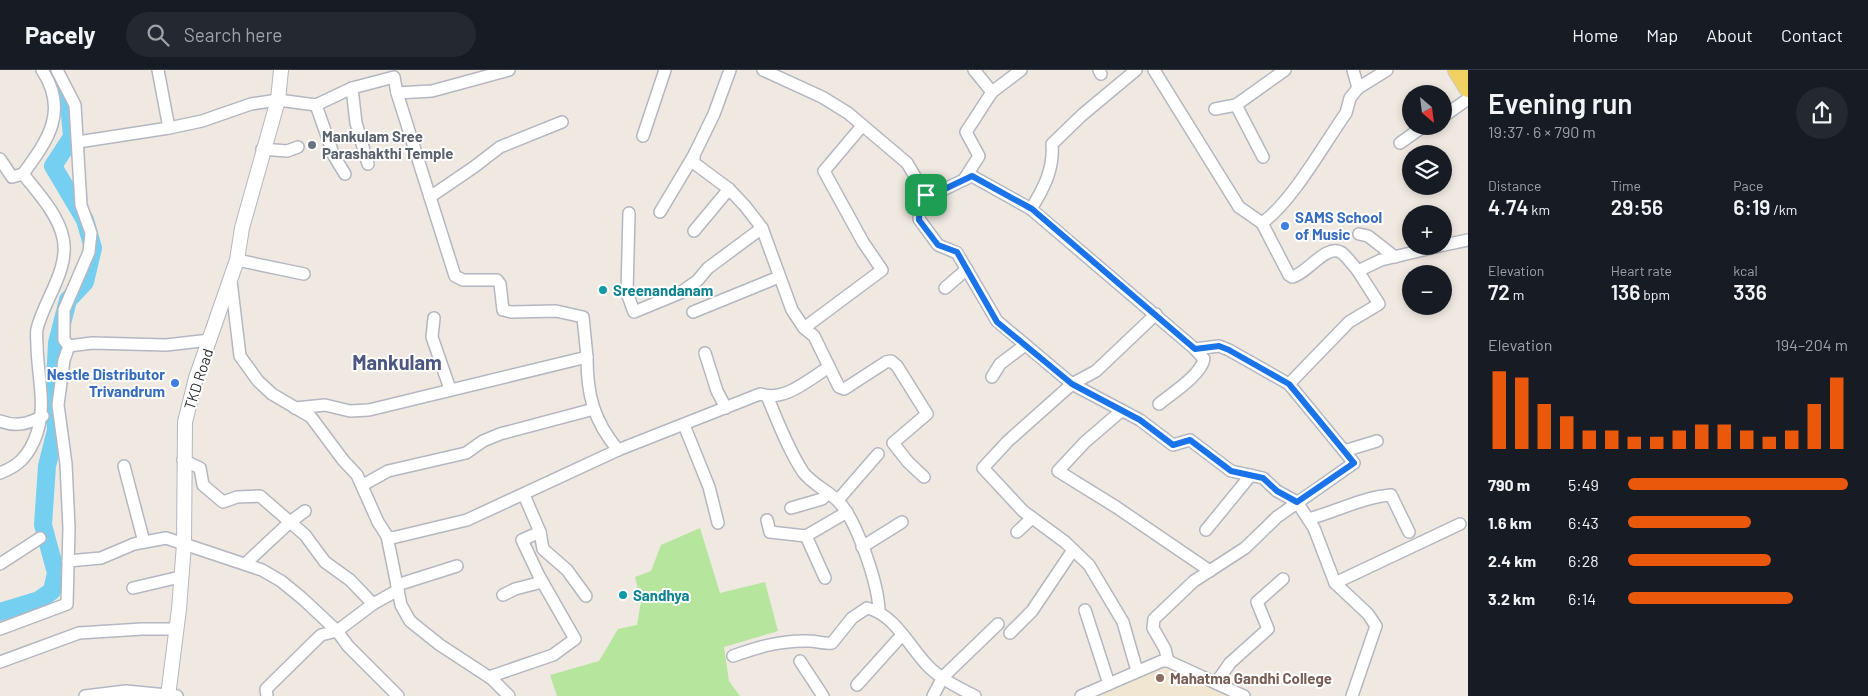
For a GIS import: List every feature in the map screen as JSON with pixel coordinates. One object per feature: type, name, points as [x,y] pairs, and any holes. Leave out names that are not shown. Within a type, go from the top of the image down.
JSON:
[{"type":"main road","points":[[1456,70],[1468,88]]},
{"type":"street","points":[[0,159],[12,177],[23,174],[48,140],[55,113],[49,82],[42,70]]},
{"type":"street","points":[[57,70],[75,105],[81,205],[91,233],[90,252],[64,310],[64,340],[69,346]]},
{"type":"street","points":[[158,70],[169,128]]},
{"type":"street","name":"TKD Road","points":[[171,694],[184,544],[183,460],[185,422],[196,378],[237,260],[242,228],[262,149],[278,100],[281,70]]},
{"type":"street","points":[[398,92],[432,92],[509,70]]},
{"type":"street","points":[[643,136],[664,70]]},
{"type":"street","points":[[660,212],[694,155],[714,114],[730,70]]},
{"type":"street","points":[[762,70],[779,73],[822,96],[848,113],[907,163],[926,195]]},
{"type":"street","points":[[974,70],[992,92]]},
{"type":"street","points":[[965,178],[979,156],[966,132],[992,92],[1021,70]]},
{"type":"street","points":[[1032,209],[1045,186],[1053,158],[1052,144],[1082,115],[1136,70]]},
{"type":"street","points":[[1154,70],[1239,207],[1262,223],[1291,276],[1298,275],[1332,251],[1343,254],[1358,271],[1379,304],[1349,322],[1289,384]]},
{"type":"street","points":[[1215,109],[1236,105],[1285,70]]},
{"type":"street","points":[[1353,70],[1358,88]]},
{"type":"street","points":[[1262,223],[1274,215],[1286,199],[1346,113],[1350,98],[1358,88],[1387,70]]},
{"type":"street","points":[[78,142],[202,121],[251,104],[278,100],[316,105],[352,88],[394,74],[455,276],[463,280],[497,280],[500,284],[503,310],[511,312],[556,311],[583,317],[589,399],[610,440],[618,450]]},
{"type":"street","points":[[352,88],[356,123],[368,164]]},
{"type":"street","points":[[1452,110],[1468,99]]},
{"type":"street","points":[[316,105],[334,156],[344,174]]},
{"type":"street","points":[[1236,105],[1263,156]]},
{"type":"street","points":[[430,198],[500,147],[562,122]]},
{"type":"street","points":[[804,328],[882,270],[863,242],[824,171],[862,126]]},
{"type":"street","points":[[1400,143],[1411,135]]},
{"type":"street","points":[[262,149],[287,151],[298,147]]},
{"type":"street","points":[[694,155],[694,163],[729,189],[762,228],[792,310],[804,328],[814,336],[839,387],[844,389],[886,362],[891,361],[897,366],[927,414],[893,443],[908,462],[924,477]]},
{"type":"street","points":[[0,473],[20,464],[30,449],[43,416],[37,330],[62,265],[63,239],[56,220],[43,198],[23,174]]},
{"type":"street","points":[[926,195],[930,196],[965,178],[972,176],[978,179],[1032,209],[1156,314],[1204,359],[1203,364],[1189,380],[1159,404]]},
{"type":"street","points":[[694,231],[729,189]]},
{"type":"street","points":[[926,195],[920,204],[919,220],[938,245],[957,252],[997,322],[1072,384],[1120,412],[1140,420],[1173,445],[1190,440],[1231,471],[1263,478],[1277,491],[1297,502],[1314,528],[1335,583],[1368,614],[1376,626],[1352,696]]},
{"type":"street","points":[[629,213],[627,293],[634,312],[680,294],[697,281],[708,268],[762,228]]},
{"type":"street","points":[[1360,234],[1368,236],[1395,257]]},
{"type":"street","points":[[1452,243],[1468,240]]},
{"type":"street","points":[[1358,271],[1403,255]]},
{"type":"street","points":[[237,260],[304,274]]},
{"type":"street","points":[[945,288],[967,269]]},
{"type":"street","points":[[693,312],[779,276]]},
{"type":"street","points":[[230,281],[240,356],[258,380],[272,394],[310,417],[363,485],[378,522],[387,536],[401,605],[410,621],[440,645],[489,677],[509,696]]},
{"type":"street","points":[[1137,671],[1123,622],[1089,565],[1032,518],[983,468],[1008,441],[1072,384],[1096,371],[1156,314]]},
{"type":"street","points":[[434,318],[432,337],[450,390]]},
{"type":"street","points":[[69,346],[86,343],[166,345],[210,340]]},
{"type":"street","points":[[992,377],[1000,364],[1025,345]]},
{"type":"street","points":[[0,629],[68,604],[66,464],[58,405],[64,360],[69,346]]},
{"type":"street","points":[[1168,661],[1165,649],[1153,628],[1154,619],[1194,581],[1245,548],[1277,517],[1354,463],[1289,384],[1219,346],[1195,349]]},
{"type":"street","points":[[705,353],[717,391],[726,408]]},
{"type":"street","points":[[295,408],[326,405],[350,411],[368,410],[587,357]]},
{"type":"street","points":[[387,536],[400,537],[468,520],[618,450],[760,394],[767,396],[786,394],[829,367]]},
{"type":"street","points":[[767,396],[790,449],[804,474],[833,497],[847,512],[862,547],[877,594],[879,610],[928,666],[975,696]]},
{"type":"street","points":[[363,485],[388,471],[466,453],[483,441],[500,434],[594,408]]},
{"type":"street","points":[[1120,412],[1085,442],[1058,472],[1116,507],[1210,571]]},
{"type":"street","points":[[0,421],[13,426],[31,423],[43,416]]},
{"type":"street","points":[[684,425],[709,487],[718,524]]},
{"type":"street","points":[[1344,450],[1377,441]]},
{"type":"street","points":[[791,508],[833,497],[878,454]]},
{"type":"street","points":[[183,460],[200,468],[202,485],[223,502],[237,497],[260,496],[304,535],[325,562],[350,580],[373,604]]},
{"type":"street","points":[[124,466],[144,542]]},
{"type":"street","points":[[1206,530],[1251,475]]},
{"type":"street","points":[[524,495],[540,532],[543,550],[568,570],[586,596]]},
{"type":"street","points":[[1308,519],[1338,511],[1372,496],[1391,495],[1409,532]]},
{"type":"street","points":[[245,564],[290,522],[305,511]]},
{"type":"street","points":[[766,520],[770,532],[806,536],[847,512]]},
{"type":"street","points":[[1017,532],[1032,518]]},
{"type":"street","points":[[862,547],[902,522]]},
{"type":"street","points":[[1335,583],[1460,524]]},
{"type":"street","points":[[489,677],[553,655],[575,639],[542,582],[522,540],[540,532]]},
{"type":"street","points":[[806,536],[825,578]]},
{"type":"street","points":[[0,564],[40,538]]},
{"type":"street","points":[[68,561],[101,558],[144,542],[166,538],[245,564],[281,581],[337,631],[348,646],[398,696]]},
{"type":"street","points":[[1010,633],[1032,611],[1073,550]]},
{"type":"street","points":[[267,696],[266,689],[321,635],[337,631],[397,588],[457,566]]},
{"type":"street","points":[[133,588],[180,577]]},
{"type":"street","points":[[1216,683],[1230,663],[1268,629],[1257,602],[1283,579]]},
{"type":"street","points":[[503,595],[514,589],[542,582]]},
{"type":"street","points":[[733,656],[763,645],[811,641],[824,644],[832,642],[852,618],[867,608],[879,610]]},
{"type":"street","points":[[1085,610],[1109,684]]},
{"type":"street","points":[[933,696],[943,677],[998,624]]},
{"type":"street","points":[[0,662],[79,633],[176,629]]},
{"type":"street","points":[[857,685],[902,635]]},
{"type":"street","points":[[1081,696],[1137,671],[1162,661],[1168,661],[1244,696]]},
{"type":"street","points":[[800,662],[823,696]]},
{"type":"street","points":[[111,686],[171,694]]},
{"type":"street","points":[[85,696],[126,691],[171,694]]},
{"type":"shaded area","name":"Mahatma Gandhi College","points":[[1158,666],[1167,667],[1231,696],[1089,696]]},
{"type":"green space","points":[[700,528],[720,593],[765,582],[778,631],[724,647],[729,681],[740,696],[557,696],[550,675],[599,661],[618,629],[637,625],[641,601],[635,577],[651,571],[661,545]]},
{"type":"waterway","points":[[0,612],[39,600],[52,591],[56,573],[43,525],[47,466],[56,430],[54,402],[57,343],[68,300],[85,282],[93,248],[85,220],[53,166],[72,137],[70,114],[51,70]]},
{"type":"place","name":"Mankulam Sree Parashakthi Temple","points":[[312,145]]},
{"type":"place","name":"SAMS School of Music","points":[[1285,226]]},
{"type":"place","name":"Sreenandanam","points":[[603,290]]},
{"type":"place","name":"Nestle Distributor Trivandrum","points":[[175,383]]},
{"type":"place","name":"Sandhya","points":[[623,595]]},
{"type":"place","name":"Mahatma Gandhi College","points":[[1160,678]]},
{"type":"district","name":"Mankulam","points":[[397,362]]},
{"type":"route","points":[[972,176],[1026,208],[1032,209],[1195,349],[1219,346],[1289,384],[1354,463],[1297,502],[1277,491],[1263,478],[1231,471],[1190,440],[1173,445],[1140,420],[1120,412],[1072,384],[997,322],[957,252],[938,245],[919,220],[920,204],[926,195],[930,196],[972,176]]}]
